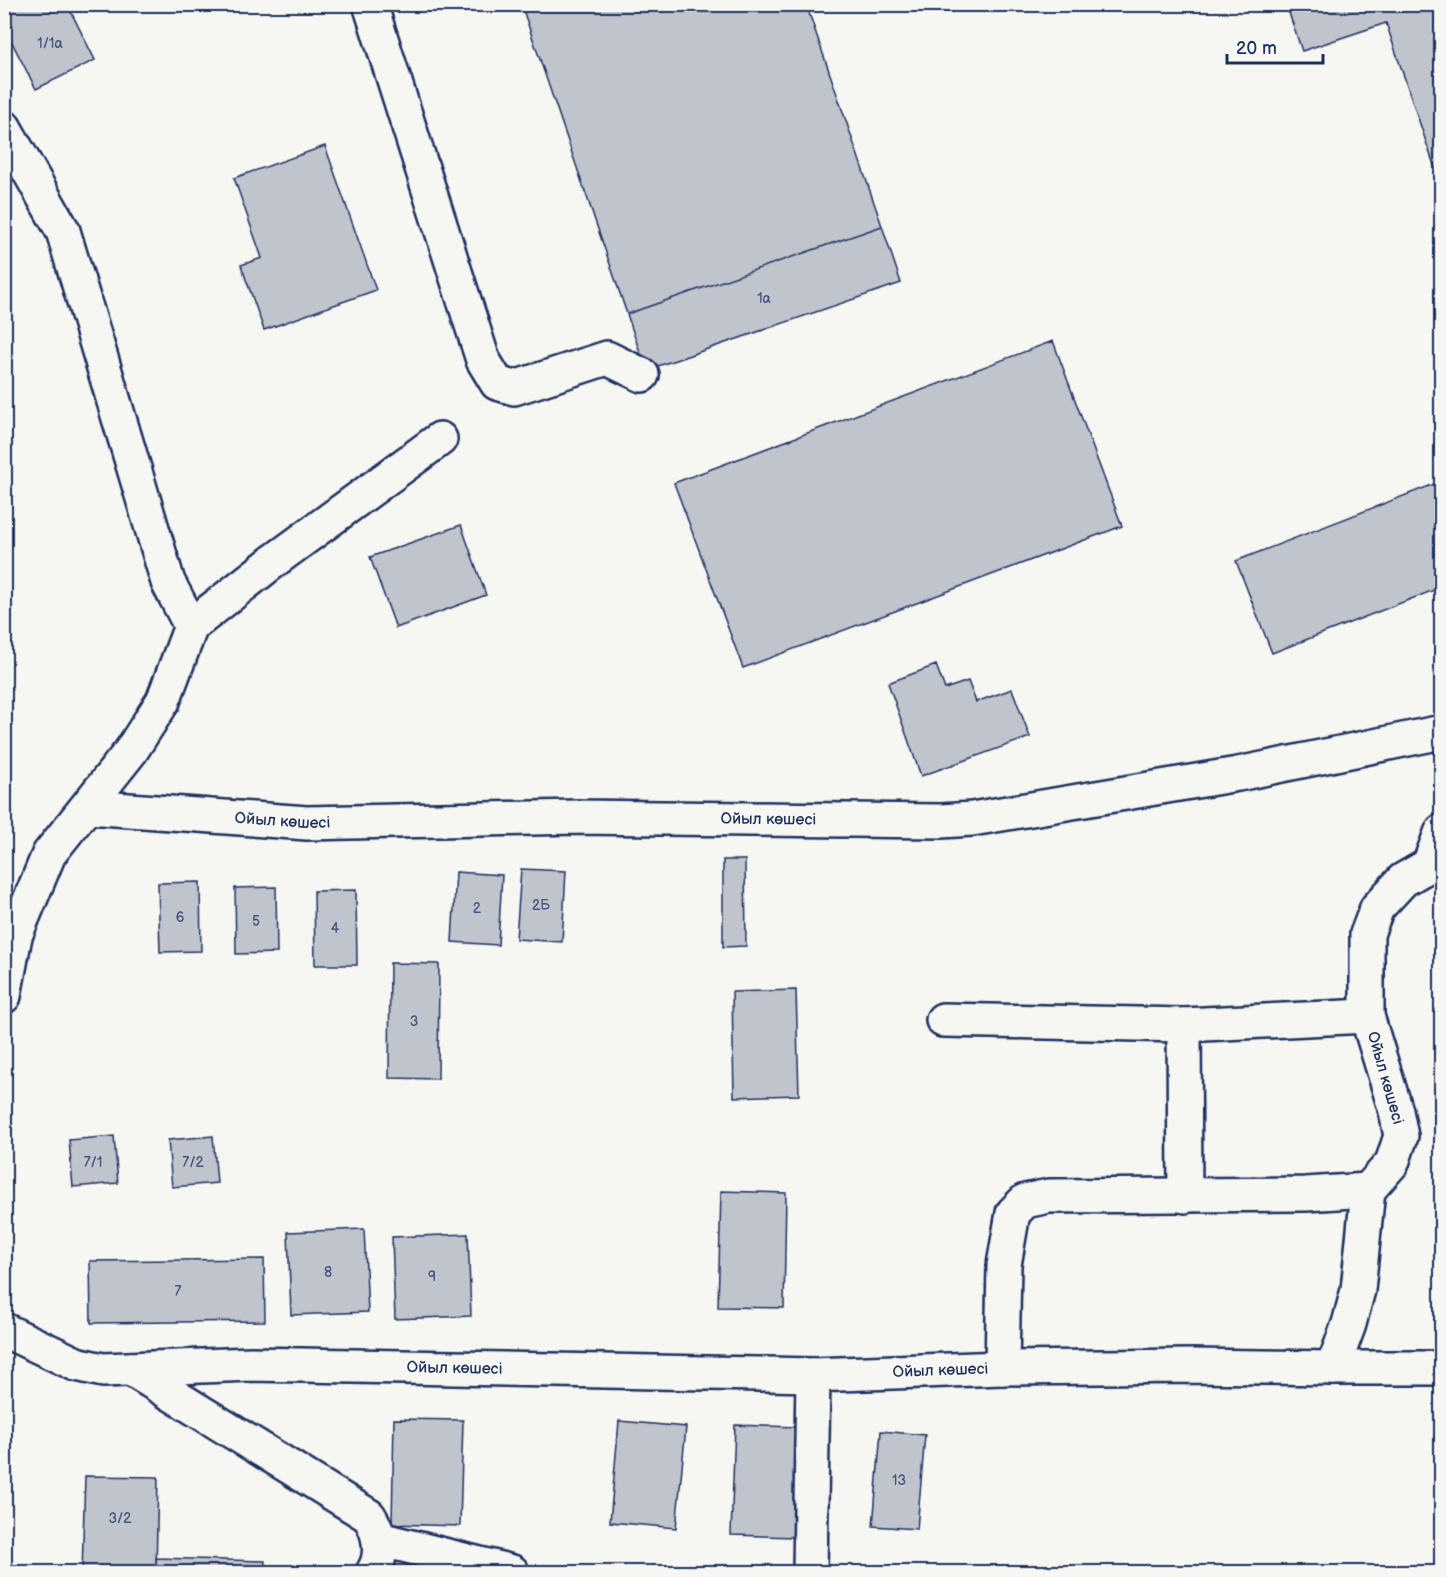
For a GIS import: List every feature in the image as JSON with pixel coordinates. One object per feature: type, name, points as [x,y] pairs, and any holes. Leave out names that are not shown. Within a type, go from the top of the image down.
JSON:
[{"type":"street","points":[[370,4],[483,360],[497,383],[514,388],[607,358],[642,375]]},
{"type":"street","points":[[4,128],[63,231],[168,582],[191,626]]},
{"type":"street","points":[[4,996],[15,936],[49,854],[132,751],[163,701],[191,626],[275,560],[440,439]]},
{"type":"street","name":"Ойыл көшесі","points":[[88,807],[306,823],[576,817],[941,821],[972,819],[1238,774],[1442,732]]},
{"type":"street","name":"Ойыл көшесі","points":[[4,1330],[76,1364],[103,1370],[251,1364],[813,1375],[1002,1368],[1004,1265],[1013,1213],[1025,1201],[1049,1196],[1306,1194],[1368,1190],[1392,1163],[1401,1136],[1396,1111],[1367,1016],[1366,934],[1377,908],[1404,880],[1435,866],[1442,831]]},
{"type":"street","points":[[943,1020],[1184,1025],[1367,1016]]},
{"type":"street","points":[[1184,1025],[1185,1196]]},
{"type":"street","points":[[1333,1368],[1349,1324],[1358,1290],[1368,1190]]},
{"type":"street","points":[[1002,1368],[1192,1366],[1442,1368]]},
{"type":"street","points":[[131,1369],[369,1516],[377,1528],[379,1539],[380,1556],[373,1572]]},
{"type":"street","points":[[810,1572],[813,1375]]},
{"type":"street","points":[[379,1539],[512,1572]]},
{"type":"building","points":[[4,4],[67,4],[95,60],[36,89],[4,27]]},
{"type":"building","points":[[521,4],[806,4],[882,226],[627,314]]},
{"type":"building","points":[[1286,4],[1442,4],[1442,189],[1386,23],[1302,51]]},
{"type":"building","points":[[325,146],[376,290],[264,330],[241,265],[262,258],[234,178]]},
{"type":"building","points":[[882,226],[901,283],[646,370],[627,314]]},
{"type":"building","points":[[1053,341],[1122,526],[743,668],[674,483]]},
{"type":"building","points":[[1442,481],[1442,587],[1272,653],[1236,561]]},
{"type":"building","points":[[461,525],[486,595],[396,628],[370,557]]},
{"type":"building","points":[[936,665],[945,689],[968,681],[976,702],[1012,689],[1030,737],[921,776],[888,683]]},
{"type":"building","points":[[723,860],[745,860],[746,946],[723,947]]},
{"type":"building","points":[[521,869],[566,871],[562,942],[516,939]]},
{"type":"building","points":[[456,872],[502,875],[498,945],[452,942]]},
{"type":"building","points":[[200,882],[201,951],[160,952],[158,883]]},
{"type":"building","points":[[276,887],[277,953],[236,954],[235,888]]},
{"type":"building","points":[[356,890],[357,965],[315,965],[314,891]]},
{"type":"building","points":[[390,963],[439,964],[438,1079],[389,1078]]},
{"type":"building","points":[[796,990],[799,1095],[734,1097],[732,992]]},
{"type":"building","points":[[114,1136],[118,1183],[73,1187],[69,1140]]},
{"type":"building","points":[[213,1136],[217,1183],[172,1187],[168,1140]]},
{"type":"building","points":[[721,1191],[786,1193],[784,1308],[718,1307]]},
{"type":"building","points":[[364,1229],[368,1312],[291,1315],[288,1232]]},
{"type":"building","points":[[468,1234],[471,1316],[395,1319],[392,1237]]},
{"type":"building","points":[[264,1259],[265,1321],[91,1323],[90,1261]]},
{"type":"building","points":[[394,1419],[463,1420],[460,1526],[392,1524]]},
{"type":"building","points":[[619,1421],[686,1427],[676,1528],[610,1522]]},
{"type":"building","points":[[735,1425],[798,1427],[794,1537],[731,1535]]},
{"type":"building","points":[[881,1431],[925,1435],[917,1529],[873,1526]]},
{"type":"building","points":[[85,1476],[158,1477],[156,1572],[82,1572]]},
{"type":"building","points":[[156,1558],[265,1561],[264,1572],[156,1572]]}]
